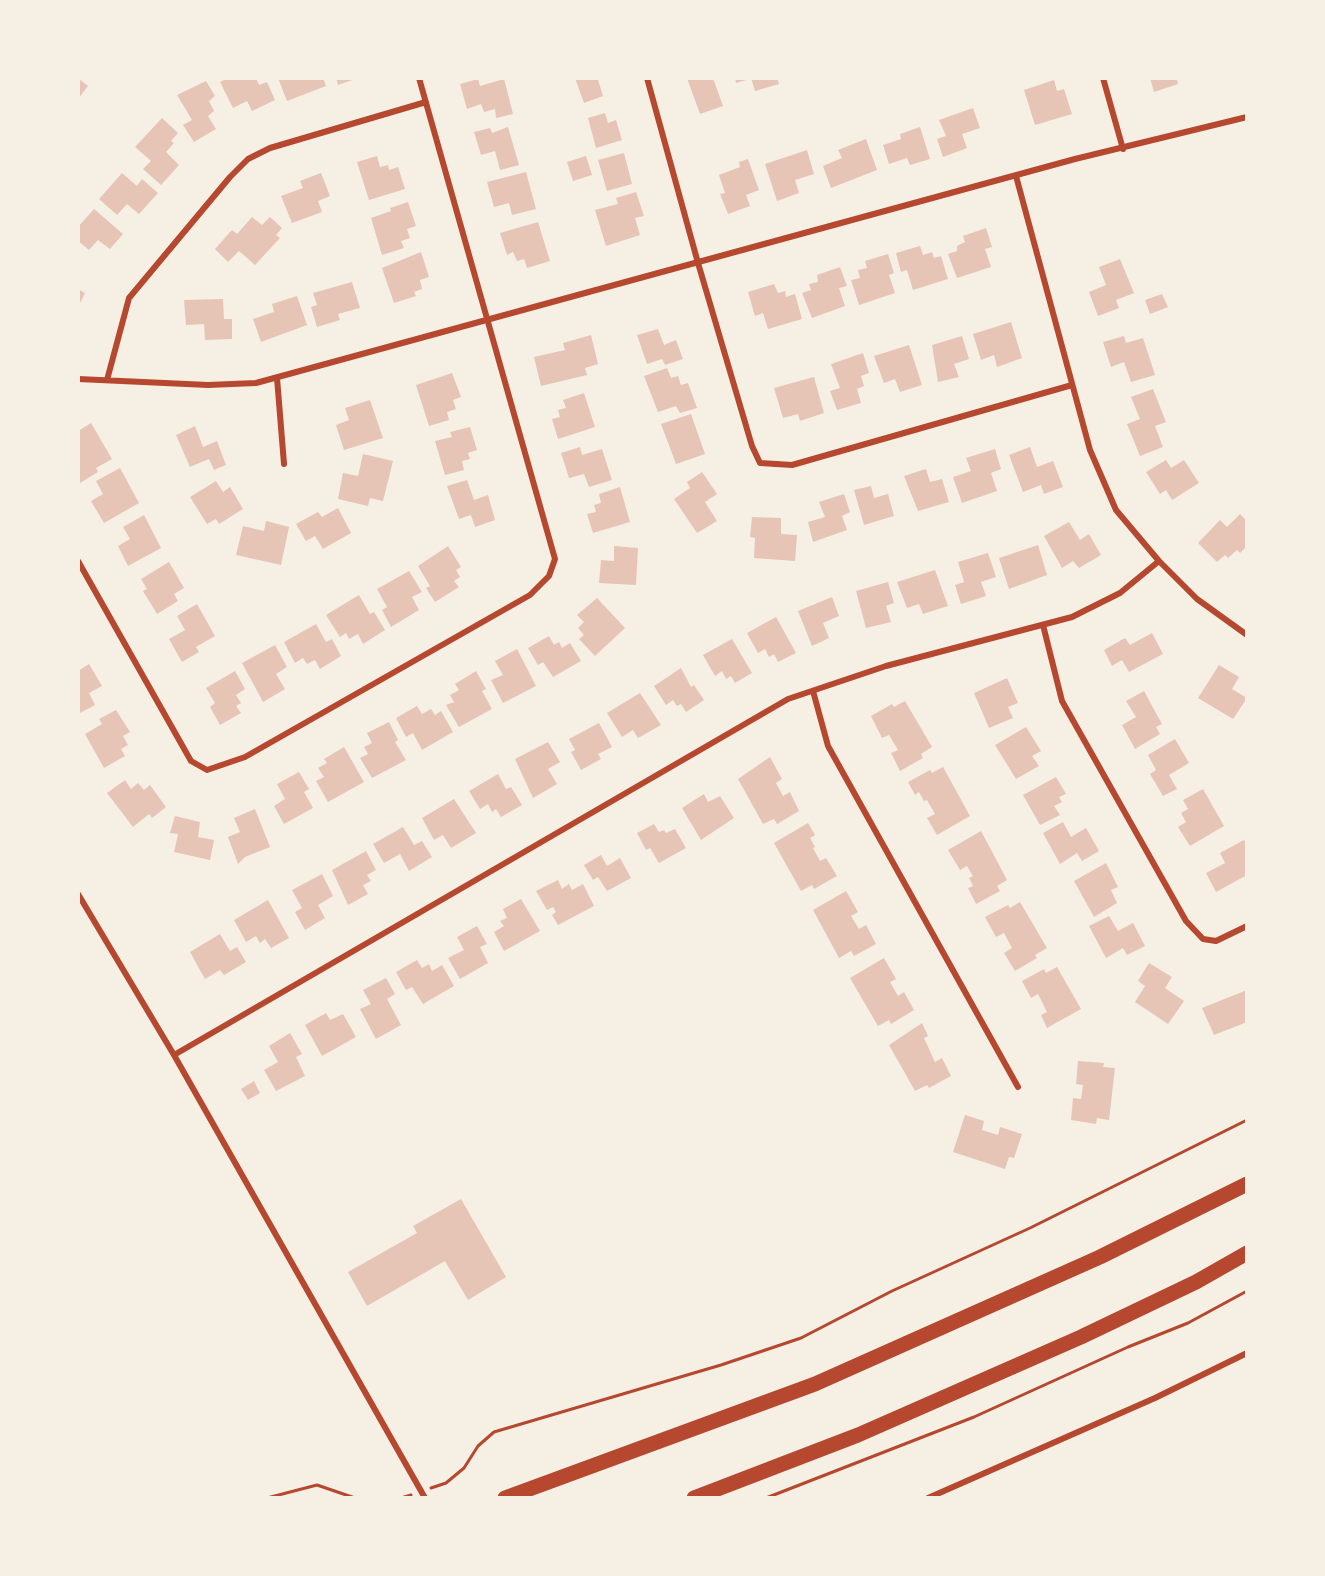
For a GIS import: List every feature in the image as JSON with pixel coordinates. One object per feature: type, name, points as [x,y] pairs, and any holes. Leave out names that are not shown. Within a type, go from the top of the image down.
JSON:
[{"type":"highway","points":[[505,1498],[815,1384],[1078,1267],[1247,1184]]},
{"type":"highway","points":[[694,1498],[858,1435],[1081,1337],[1196,1282],[1247,1253]]},
{"type":"street","points":[[78,561],[191,761],[207,770],[245,757],[530,595],[549,576],[555,559],[419,78]]},
{"type":"street","points":[[647,78],[698,263],[752,446],[760,463],[792,465],[1072,386]]},
{"type":"street","points":[[1103,78],[1123,150]]},
{"type":"street","points":[[107,380],[129,298],[230,177],[248,159],[270,147],[426,102]]},
{"type":"street","points":[[78,379],[208,386],[256,383],[1016,176],[1247,117]]},
{"type":"street","points":[[1016,176],[1090,450],[1116,510],[1159,561],[1197,599],[1247,635]]},
{"type":"street","points":[[277,378],[284,464]]},
{"type":"street","points":[[174,1055],[788,699],[886,666],[1072,617],[1120,593],[1159,561]]},
{"type":"street","points":[[1043,625],[1062,701],[1186,921],[1203,939],[1216,941],[1247,926]]},
{"type":"street","points":[[813,691],[828,746],[1018,1088]]},
{"type":"street","points":[[78,894],[174,1055],[425,1498]]},
{"type":"street","points":[[928,1498],[1155,1398],[1247,1353]]},
{"type":"path","points":[[446,1484],[464,1468],[478,1446],[494,1432],[801,1338],[892,1291],[1030,1228],[1247,1119]]},
{"type":"path","points":[[766,1498],[974,1417],[1128,1347],[1188,1323],[1247,1291]]},
{"type":"path","points":[[267,1498],[317,1485],[355,1498]]},
{"type":"building","points":[[78,78],[88,86],[78,99]]},
{"type":"building","points":[[228,78],[256,78],[259,85],[267,82],[275,100],[252,111],[247,101],[233,108],[220,82]]},
{"type":"building","points":[[278,78],[323,78],[326,86],[287,101]]},
{"type":"building","points":[[336,78],[358,78],[338,85]]},
{"type":"building","points":[[575,78],[603,78],[598,80],[603,96],[584,103]]},
{"type":"building","points":[[687,78],[713,78],[723,106],[700,114]]},
{"type":"building","points":[[735,78],[750,78],[750,79],[736,83]]},
{"type":"building","points":[[751,78],[777,78],[779,84],[755,91]]},
{"type":"building","points":[[1150,78],[1177,78],[1178,84],[1154,92]]},
{"type":"building","points":[[478,79],[480,86],[504,79],[513,114],[496,118],[495,109],[484,112],[481,104],[467,109],[460,84]]},
{"type":"building","points":[[1054,80],[1057,91],[1064,89],[1072,114],[1035,125],[1024,90]]},
{"type":"building","points":[[206,81],[215,96],[209,101],[214,111],[208,116],[216,129],[194,142],[183,125],[192,120],[177,95]]},
{"type":"building","points":[[973,108],[980,128],[962,134],[967,148],[943,157],[937,139],[946,136],[939,120]]},
{"type":"building","points":[[605,113],[608,123],[616,120],[622,140],[596,148],[588,118]]},
{"type":"building","points":[[162,118],[178,133],[171,141],[174,143],[166,152],[179,165],[161,185],[143,169],[151,161],[135,147]]},
{"type":"building","points":[[508,127],[519,165],[500,170],[495,151],[481,155],[474,132],[490,128],[492,133]]},
{"type":"building","points":[[920,127],[930,159],[910,165],[907,158],[889,164],[883,145],[901,139],[900,134]]},
{"type":"building","points":[[866,139],[877,170],[831,188],[823,166],[842,158],[838,150]]},
{"type":"building","points":[[807,150],[814,174],[795,180],[799,193],[777,201],[765,164]]},
{"type":"building","points":[[624,153],[632,184],[607,191],[598,160]]},
{"type":"building","points":[[377,156],[380,167],[388,165],[389,170],[398,167],[405,189],[369,200],[357,162]]},
{"type":"building","points":[[586,156],[592,175],[573,181],[567,162]]},
{"type":"building","points":[[748,159],[759,190],[746,195],[750,206],[728,214],[720,194],[725,193],[719,175],[740,167],[739,162]]},
{"type":"building","points":[[526,172],[536,209],[512,215],[509,203],[494,207],[487,182]]},
{"type":"building","points":[[122,173],[137,186],[142,179],[158,193],[139,214],[127,204],[117,215],[99,199]]},
{"type":"building","points":[[321,173],[330,196],[318,201],[322,212],[292,223],[281,196],[303,188],[300,181]]},
{"type":"building","points":[[636,192],[644,216],[635,218],[640,235],[606,246],[595,210],[618,204],[616,198]]},
{"type":"building","points":[[408,202],[416,226],[407,229],[410,238],[401,241],[404,248],[382,255],[371,218]]},
{"type":"building","points":[[94,209],[123,234],[110,249],[98,240],[89,250],[78,241],[78,227]]},
{"type":"building","points":[[252,217],[262,225],[270,217],[282,228],[276,235],[280,238],[255,265],[239,251],[228,262],[215,249],[232,230],[237,234]]},
{"type":"building","points":[[538,222],[550,261],[527,268],[524,259],[517,261],[513,252],[507,255],[500,233]]},
{"type":"building","points":[[986,228],[992,247],[985,249],[991,267],[957,278],[948,254],[957,251],[957,246],[965,242],[963,236]]},
{"type":"building","points":[[920,246],[923,255],[932,252],[934,258],[941,256],[948,279],[913,290],[907,270],[901,272],[896,253]]},
{"type":"building","points":[[421,252],[429,277],[420,280],[422,289],[414,292],[416,296],[394,303],[382,268]]},
{"type":"building","points":[[888,254],[894,273],[889,275],[895,293],[859,305],[851,280],[860,278],[858,270],[867,268],[865,261]]},
{"type":"building","points":[[1120,259],[1134,293],[1116,300],[1119,308],[1098,316],[1089,292],[1106,285],[1099,267]]},
{"type":"building","points":[[840,267],[847,286],[839,288],[845,306],[812,318],[802,293],[811,290],[809,284],[818,282],[817,275]]},
{"type":"building","points":[[352,282],[360,308],[338,314],[340,320],[317,327],[311,307],[317,305],[313,293]]},
{"type":"building","points":[[774,284],[778,293],[785,291],[786,297],[795,294],[802,319],[768,329],[763,313],[755,316],[748,292]]},
{"type":"building","points":[[78,289],[85,293],[78,307]]},
{"type":"building","points":[[1162,294],[1168,307],[1150,314],[1145,300]]},
{"type":"building","points":[[297,296],[307,325],[261,342],[253,319],[274,312],[272,304]]},
{"type":"building","points":[[223,299],[224,319],[232,319],[232,339],[205,340],[204,324],[186,325],[184,300]]},
{"type":"building","points":[[1011,322],[1022,358],[997,367],[994,355],[981,360],[973,334]]},
{"type":"building","points":[[658,329],[664,345],[676,340],[683,359],[665,365],[662,359],[647,364],[637,335]]},
{"type":"building","points":[[591,335],[598,364],[585,368],[587,375],[541,386],[534,357],[565,350],[563,343]]},
{"type":"building","points":[[962,336],[969,359],[954,364],[959,377],[938,382],[932,345]]},
{"type":"building","points":[[1124,336],[1126,343],[1143,338],[1155,375],[1131,382],[1124,362],[1111,367],[1103,342]]},
{"type":"building","points":[[909,345],[922,385],[900,392],[895,379],[884,383],[874,356]]},
{"type":"building","points":[[863,353],[869,373],[861,376],[864,386],[857,389],[861,403],[837,410],[830,391],[840,388],[831,364]]},
{"type":"building","points":[[667,368],[671,378],[678,376],[681,385],[688,383],[697,408],[680,413],[676,406],[658,412],[644,376]]},
{"type":"building","points":[[452,373],[461,397],[453,400],[456,409],[447,412],[449,420],[429,426],[416,385]]},
{"type":"building","points":[[814,377],[824,413],[800,421],[798,414],[783,418],[774,388]]},
{"type":"building","points":[[1153,389],[1166,422],[1155,426],[1163,447],[1140,456],[1127,424],[1140,419],[1131,397]]},
{"type":"building","points":[[584,393],[595,427],[558,439],[552,419],[560,417],[558,410],[566,408],[563,400]]},
{"type":"building","points":[[370,400],[383,438],[344,450],[336,425],[349,420],[345,408]]},
{"type":"building","points":[[691,414],[705,454],[676,464],[661,424]]},
{"type":"building","points":[[91,423],[112,459],[96,468],[98,472],[80,483],[78,431]]},
{"type":"building","points":[[195,426],[203,447],[217,441],[226,465],[214,470],[209,459],[190,467],[176,435]]},
{"type":"building","points":[[470,427],[477,450],[468,453],[470,459],[462,461],[464,470],[445,475],[435,441],[452,437],[450,432]]},
{"type":"building","points":[[580,447],[582,455],[602,449],[612,480],[589,487],[584,474],[569,478],[561,453]]},
{"type":"building","points":[[1030,447],[1037,467],[1053,461],[1063,487],[1044,494],[1041,485],[1023,492],[1009,455]]},
{"type":"building","points":[[995,449],[1001,469],[991,473],[997,491],[962,503],[953,477],[971,471],[966,458]]},
{"type":"building","points":[[363,454],[393,461],[383,501],[370,498],[368,506],[338,499],[343,473],[358,476]]},
{"type":"building","points":[[1166,460],[1171,468],[1184,460],[1199,483],[1172,500],[1166,490],[1160,494],[1146,472]]},
{"type":"building","points":[[120,468],[139,503],[104,523],[91,501],[103,494],[96,481]]},
{"type":"building","points":[[926,469],[930,482],[942,479],[949,502],[918,511],[904,476]]},
{"type":"building","points":[[702,472],[717,494],[705,502],[717,521],[697,533],[674,499],[690,488],[687,482]]},
{"type":"building","points":[[467,480],[474,500],[488,495],[495,520],[475,527],[471,515],[459,519],[447,486]]},
{"type":"building","points":[[216,481],[223,492],[230,487],[243,509],[219,524],[216,519],[207,524],[190,497]]},
{"type":"building","points":[[871,486],[874,498],[888,494],[894,516],[864,525],[854,490]]},
{"type":"building","points":[[620,487],[630,522],[593,533],[587,514],[596,512],[594,505],[601,503],[599,494]]},
{"type":"building","points":[[844,494],[850,512],[842,516],[847,530],[813,542],[808,522],[825,517],[819,502]]},
{"type":"building","points":[[338,508],[351,533],[323,549],[315,536],[306,541],[296,524],[318,512],[322,517]]},
{"type":"building","points":[[1240,514],[1247,521],[1247,546],[1240,553],[1237,550],[1228,558],[1225,555],[1217,562],[1198,543],[1220,520],[1227,527]]},
{"type":"building","points":[[144,515],[161,548],[128,566],[118,546],[130,539],[123,527]]},
{"type":"building","points":[[752,517],[781,518],[781,534],[797,535],[795,561],[754,558],[755,538],[750,537]]},
{"type":"building","points":[[266,521],[289,527],[281,565],[236,555],[243,526],[264,531]]},
{"type":"building","points":[[1069,522],[1080,540],[1089,534],[1101,555],[1079,568],[1073,561],[1062,568],[1044,536]]},
{"type":"building","points":[[1038,545],[1047,575],[1009,589],[999,558]]},
{"type":"building","points":[[448,546],[461,567],[456,570],[460,577],[454,581],[459,587],[435,602],[426,588],[430,586],[418,566]]},
{"type":"building","points":[[614,546],[638,548],[636,585],[599,583],[601,560],[614,561]]},
{"type":"building","points":[[988,553],[996,577],[981,582],[986,596],[961,604],[955,585],[964,582],[958,562]]},
{"type":"building","points":[[169,562],[184,588],[174,594],[178,601],[157,614],[143,591],[147,589],[141,579]]},
{"type":"building","points":[[935,570],[948,606],[923,614],[919,604],[907,608],[897,582]]},
{"type":"building","points":[[409,571],[422,592],[412,597],[419,610],[391,627],[382,610],[387,607],[377,589]]},
{"type":"building","points":[[888,582],[894,603],[886,606],[891,622],[866,628],[856,591]]},
{"type":"building","points":[[359,595],[370,614],[374,612],[385,630],[363,644],[358,634],[349,639],[346,633],[340,637],[326,615]]},
{"type":"building","points":[[832,597],[839,616],[823,623],[829,638],[812,646],[798,611]]},
{"type":"building","points":[[597,598],[625,628],[595,656],[579,639],[584,635],[578,628],[584,622],[577,615]]},
{"type":"building","points":[[197,604],[215,636],[196,647],[199,652],[182,662],[169,639],[185,630],[177,616]]},
{"type":"building","points":[[776,617],[796,653],[778,662],[774,654],[769,657],[765,649],[758,653],[747,633]]},
{"type":"building","points":[[316,624],[326,642],[332,639],[341,656],[320,669],[315,660],[307,664],[303,658],[295,663],[284,642]]},
{"type":"building","points":[[1152,633],[1163,654],[1129,672],[1122,660],[1112,666],[1104,650],[1125,638],[1130,645]]},
{"type":"building","points":[[549,636],[554,645],[559,642],[562,648],[570,643],[581,661],[553,677],[543,662],[538,665],[528,648]]},
{"type":"building","points":[[732,639],[752,673],[735,683],[731,676],[726,679],[722,671],[715,676],[703,655]]},
{"type":"building","points":[[275,645],[287,667],[276,674],[285,689],[263,702],[242,663]]},
{"type":"building","points":[[517,649],[536,686],[503,703],[491,680],[503,675],[495,661]]},
{"type":"building","points":[[89,664],[102,686],[89,693],[95,705],[78,714],[78,671]]},
{"type":"building","points":[[1219,665],[1239,677],[1232,689],[1247,698],[1233,719],[1198,698]]},
{"type":"building","points":[[681,668],[691,687],[694,685],[704,700],[686,712],[681,704],[677,706],[673,700],[666,705],[654,686]]},
{"type":"building","points":[[235,671],[245,689],[236,695],[241,703],[236,706],[241,713],[220,725],[210,707],[215,703],[206,688]]},
{"type":"building","points":[[476,671],[486,689],[482,691],[492,709],[459,727],[446,705],[454,702],[450,695],[459,690],[455,684]]},
{"type":"building","points":[[1007,678],[1018,703],[1008,707],[1013,718],[989,728],[974,693]]},
{"type":"building","points":[[1144,691],[1162,724],[1156,727],[1160,734],[1135,749],[1122,725],[1136,717],[1126,701]]},
{"type":"building","points":[[640,693],[661,725],[638,738],[633,730],[622,737],[607,713]]},
{"type":"building","points":[[905,701],[932,747],[921,754],[923,758],[900,771],[891,753],[898,750],[889,735],[882,738],[871,716],[892,704],[894,707]]},
{"type":"building","points":[[417,706],[422,714],[431,709],[435,715],[441,711],[453,732],[422,750],[413,733],[406,737],[396,718]]},
{"type":"building","points":[[116,710],[130,732],[123,736],[128,745],[121,749],[125,756],[104,768],[85,734],[102,724],[99,719]]},
{"type":"building","points":[[389,722],[398,740],[395,742],[406,760],[372,778],[360,758],[368,754],[364,747],[372,743],[367,733]]},
{"type":"building","points":[[599,723],[612,747],[598,754],[601,759],[581,770],[571,752],[575,750],[569,739]]},
{"type":"building","points":[[1026,727],[1041,751],[1032,756],[1039,766],[1016,779],[995,745]]},
{"type":"building","points":[[1175,739],[1189,763],[1169,775],[1177,789],[1163,796],[1150,774],[1156,770],[1148,755]]},
{"type":"building","points":[[548,742],[560,762],[548,769],[557,784],[533,798],[515,759]]},
{"type":"building","points":[[344,747],[364,782],[328,802],[316,781],[324,777],[318,768],[327,763],[324,759]]},
{"type":"building","points":[[770,757],[782,779],[776,783],[783,796],[790,792],[799,811],[777,824],[774,819],[763,824],[738,779]]},
{"type":"building","points":[[943,767],[970,816],[937,835],[927,818],[935,814],[919,792],[915,795],[908,782],[930,770],[932,773]]},
{"type":"building","points":[[299,772],[309,789],[304,792],[313,808],[284,824],[274,806],[285,799],[277,784]]},
{"type":"building","points":[[498,774],[506,789],[511,787],[522,805],[501,817],[496,809],[492,812],[488,804],[480,809],[469,791]]},
{"type":"building","points":[[1056,777],[1066,794],[1059,797],[1062,802],[1054,806],[1060,815],[1040,825],[1023,795]]},
{"type":"building","points":[[125,780],[131,789],[138,783],[144,790],[150,785],[166,807],[152,818],[149,814],[133,827],[107,793]]},
{"type":"building","points":[[1203,789],[1224,826],[1190,846],[1178,827],[1186,822],[1181,813],[1188,809],[1183,800]]},
{"type":"building","points":[[704,794],[708,802],[720,796],[734,818],[701,840],[682,808]]},
{"type":"building","points":[[454,799],[476,833],[451,848],[443,835],[434,840],[422,818]]},
{"type":"building","points":[[255,809],[270,847],[245,857],[238,864],[228,837],[240,832],[234,818]]},
{"type":"building","points":[[175,816],[200,822],[198,837],[214,840],[210,860],[174,852],[178,834],[170,833]]},
{"type":"building","points":[[1063,822],[1071,837],[1086,828],[1099,851],[1082,861],[1077,853],[1060,864],[1043,833]]},
{"type":"building","points":[[808,823],[815,835],[810,838],[820,861],[826,858],[837,876],[814,889],[812,885],[801,891],[774,843]]},
{"type":"building","points":[[654,824],[659,832],[664,830],[666,833],[675,829],[686,848],[659,863],[650,848],[646,850],[637,833]]},
{"type":"building","points":[[403,827],[414,845],[422,841],[432,857],[409,871],[400,854],[384,863],[373,844]]},
{"type":"building","points":[[981,831],[1007,880],[997,886],[1000,891],[976,904],[968,888],[973,886],[969,878],[973,876],[967,866],[960,870],[948,850]]},
{"type":"building","points":[[1244,840],[1247,845],[1247,875],[1216,892],[1206,873],[1225,863],[1220,853]]},
{"type":"building","points":[[366,851],[376,870],[367,875],[371,881],[363,885],[368,894],[348,905],[332,870]]},
{"type":"building","points":[[601,855],[607,866],[620,858],[631,878],[607,891],[598,877],[593,880],[584,865]]},
{"type":"building","points":[[1106,863],[1118,887],[1111,890],[1117,903],[1094,917],[1074,881]]},
{"type":"building","points":[[322,874],[333,896],[318,905],[325,918],[305,930],[295,912],[302,908],[292,890]]},
{"type":"building","points":[[558,880],[562,889],[569,884],[572,890],[583,884],[594,906],[558,925],[552,915],[556,912],[553,907],[547,910],[536,891]]},
{"type":"building","points":[[846,891],[858,912],[851,916],[859,929],[866,925],[876,944],[854,956],[851,951],[839,958],[813,910]]},
{"type":"building","points":[[521,899],[540,931],[504,951],[494,932],[504,926],[500,921],[507,918],[503,909]]},
{"type":"building","points":[[268,900],[289,938],[271,948],[265,939],[260,943],[256,936],[246,942],[234,920]]},
{"type":"building","points":[[1020,902],[1047,948],[1035,955],[1037,958],[1015,971],[1004,953],[1012,948],[1004,933],[996,937],[985,917],[1008,905],[1010,908]]},
{"type":"building","points":[[1109,916],[1118,931],[1133,923],[1145,946],[1127,955],[1123,948],[1106,958],[1089,926]]},
{"type":"building","points":[[477,926],[487,944],[480,947],[488,963],[460,979],[448,958],[464,950],[457,937]]},
{"type":"building","points":[[220,934],[230,951],[237,947],[246,962],[224,975],[220,970],[205,979],[190,952]]},
{"type":"building","points":[[884,958],[896,979],[890,982],[898,996],[904,992],[914,1010],[891,1024],[889,1020],[878,1026],[850,978]]},
{"type":"building","points":[[417,960],[422,968],[429,964],[432,971],[442,965],[454,986],[423,1004],[412,987],[406,990],[396,972]]},
{"type":"building","points":[[1149,963],[1172,977],[1165,988],[1184,1001],[1168,1024],[1135,1002],[1145,986],[1138,981]]},
{"type":"building","points":[[1057,967],[1081,1009],[1047,1028],[1041,1015],[1047,1012],[1038,994],[1031,998],[1022,981],[1044,969],[1046,973]]},
{"type":"building","points":[[386,978],[395,994],[387,999],[401,1025],[376,1039],[360,1009],[371,1004],[363,990]]},
{"type":"building","points":[[1247,990],[1247,1022],[1214,1035],[1202,1008]]},
{"type":"building","points":[[326,1013],[330,1020],[343,1014],[356,1037],[322,1056],[305,1025]]},
{"type":"building","points":[[922,1023],[928,1036],[924,1038],[935,1062],[942,1058],[951,1076],[929,1088],[927,1085],[915,1091],[889,1045]]},
{"type":"building","points":[[290,1033],[302,1054],[296,1057],[305,1076],[276,1091],[264,1070],[278,1062],[269,1046]]},
{"type":"building","points":[[1078,1061],[1104,1063],[1103,1067],[1115,1068],[1109,1120],[1097,1118],[1096,1124],[1071,1120],[1073,1098],[1081,1099],[1083,1085],[1076,1084]]},
{"type":"building","points":[[254,1081],[260,1093],[248,1100],[241,1089]]},
{"type":"building","points":[[965,1115],[984,1121],[982,1130],[998,1135],[1000,1127],[1022,1134],[1014,1158],[1009,1157],[1005,1169],[953,1152]]},
{"type":"building","points":[[461,1199],[506,1277],[468,1300],[445,1261],[367,1306],[348,1272],[417,1233],[413,1226]]}]
